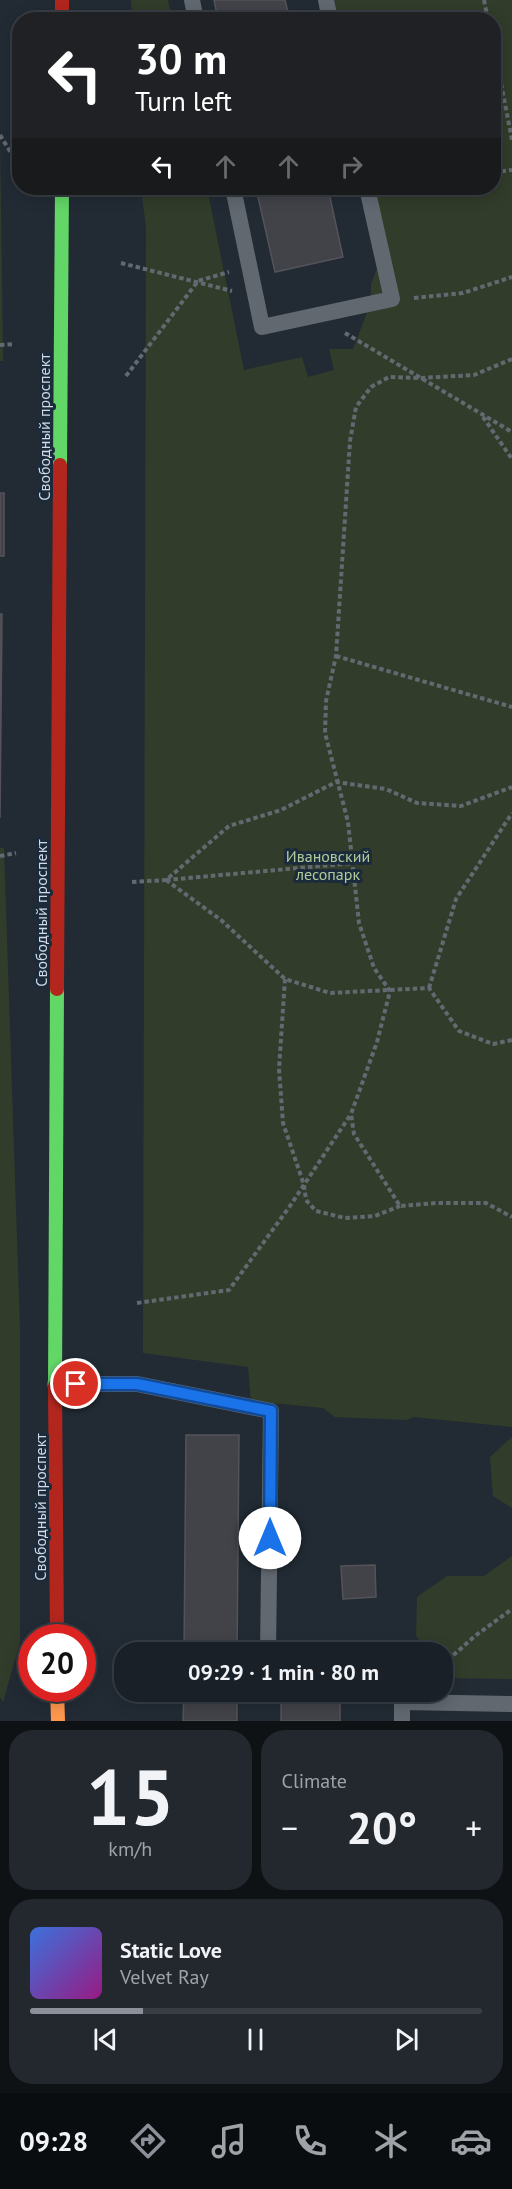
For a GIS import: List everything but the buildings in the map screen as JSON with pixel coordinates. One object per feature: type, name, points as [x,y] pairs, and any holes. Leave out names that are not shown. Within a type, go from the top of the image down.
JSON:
[{"type":"main road","name":"Свободный проспект","points":[[57,1624],[55,1384],[62,195]]},
{"type":"main road","points":[[57,1702],[58,1721]]},
{"type":"lane","points":[[235,195],[262,327],[392,299],[370,195]]},
{"type":"lane","points":[[55,1384],[137,1384],[271,1411],[268,1642]]},
{"type":"lane","points":[[453,1700],[512,1704]]},
{"type":"lane","points":[[402,1702],[402,1721]]},
{"type":"path","points":[[501,83],[512,140]]},
{"type":"path","points":[[0,135],[12,154]]},
{"type":"path","points":[[121,263],[198,281],[256,298]]},
{"type":"path","points":[[126,375],[198,281],[250,266]]},
{"type":"path","points":[[392,299],[463,293],[512,277]]},
{"type":"path","points":[[317,316],[512,432]]},
{"type":"path","points":[[0,345],[14,345]]},
{"type":"path","points":[[136,1304],[229,1290],[304,1185],[351,1114],[377,1042],[390,991],[374,968],[359,923],[348,822],[325,733],[326,701],[336,656],[350,441],[356,407],[371,387],[389,377],[474,375],[512,359]]},
{"type":"path","points":[[481,414],[512,459]]},
{"type":"path","points":[[336,656],[512,707]]},
{"type":"path","points":[[166,880],[229,825],[281,810],[336,782],[386,789],[417,803],[461,806],[512,787]]},
{"type":"path","points":[[429,988],[456,899],[512,813]]},
{"type":"path","points":[[0,856],[16,853]]},
{"type":"path","points":[[132,882],[354,863]]},
{"type":"path","points":[[166,880],[221,920],[285,979],[330,993],[429,988]]},
{"type":"path","points":[[285,979],[279,1069],[283,1123],[304,1185],[306,1200],[316,1212],[345,1218],[375,1216],[400,1206],[486,1203],[512,1217]]},
{"type":"path","points":[[429,988],[459,1031],[493,1044],[512,1040]]},
{"type":"path","points":[[351,1114],[354,1134],[400,1206]]},
{"type":"path","points":[[453,1655],[512,1609]]},
{"type":"green space","points":[[131,0],[168,0],[171,12],[132,12]]},
{"type":"green space","name":"Ивановский лесопарк","points":[[325,0],[512,0],[512,1427],[413,1417],[408,1420],[335,1417],[323,1408],[251,1401],[248,1367],[143,1353],[146,227],[142,195],[208,195],[244,370],[302,357],[308,377],[334,370],[329,349],[353,349],[371,302],[371,284],[377,269],[368,195],[501,195],[501,12],[328,12]]},
{"type":"green space","points":[[0,135],[3,361],[0,361]]},
{"type":"green space","points":[[0,848],[4,848],[20,1329],[20,1624],[18,1624],[18,1649],[3,1702],[0,1697]]},
{"type":"green space","points":[[512,1437],[512,1508],[493,1496],[490,1457]]},
{"type":"green space","points":[[512,1556],[512,1679],[453,1678],[453,1642],[421,1642],[416,1636],[417,1597],[447,1576],[484,1576]]},
{"type":"traffic: fast","points":[[60,465],[62,195]]},
{"type":"traffic: fast","points":[[55,1386],[57,989]]},
{"type":"traffic: slow","points":[[57,1702],[58,1721]]},
{"type":"traffic: jam","points":[[62,0],[62,12]]},
{"type":"traffic: jam","points":[[57,989],[60,465]]},
{"type":"traffic: jam","points":[[55,1386],[57,1624]]},
{"type":"route","points":[[76,1384],[137,1384],[271,1411],[270,1538]]}]
